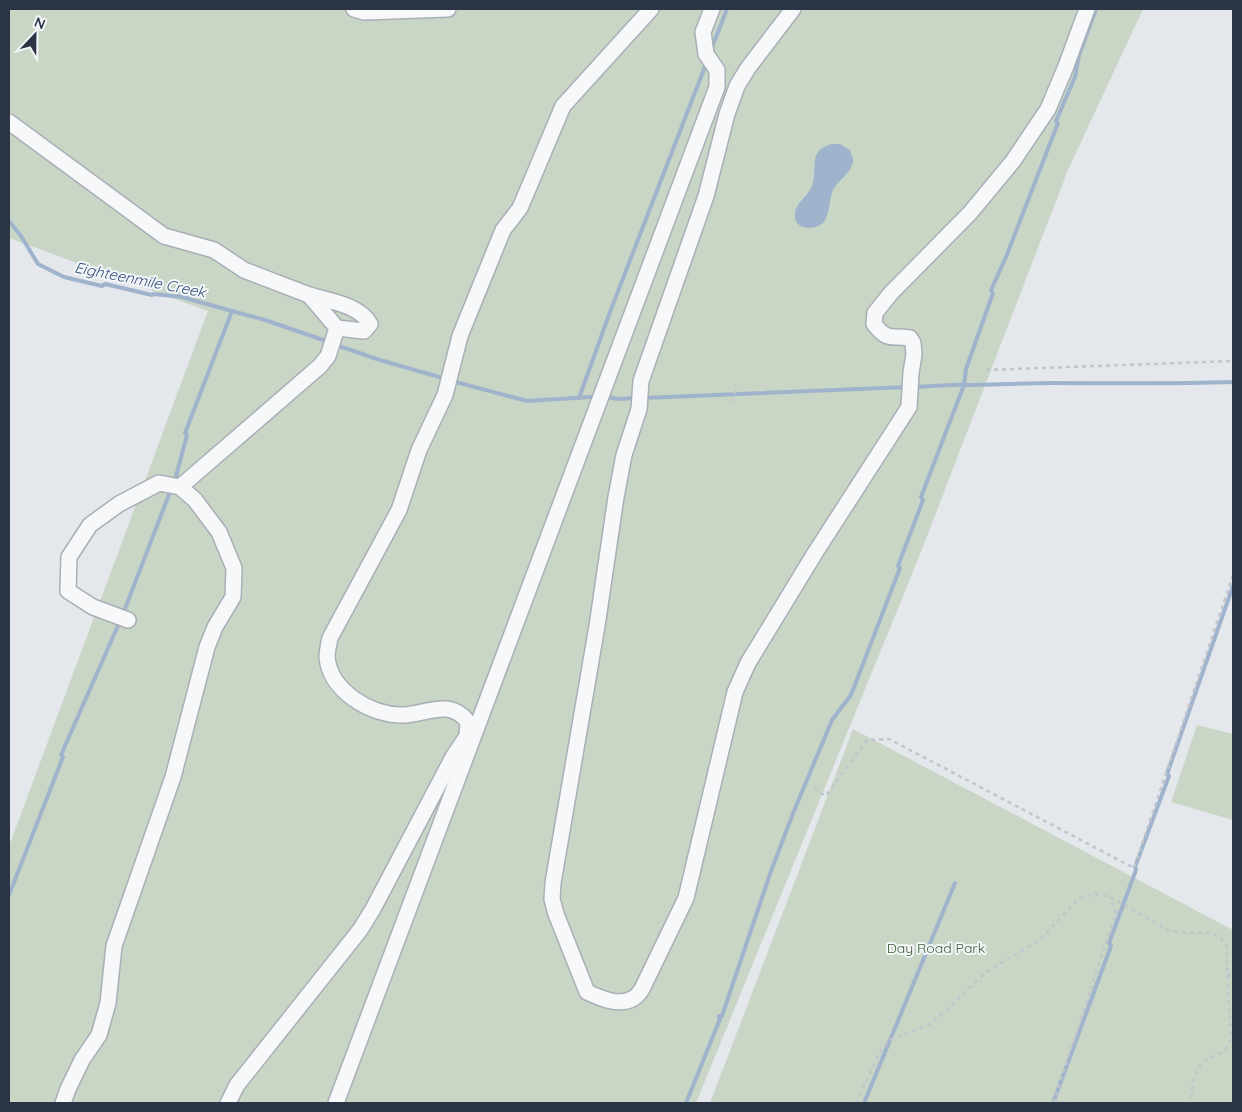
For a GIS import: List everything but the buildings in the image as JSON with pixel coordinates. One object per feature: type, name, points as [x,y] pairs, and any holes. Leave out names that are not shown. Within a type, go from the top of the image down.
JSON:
[{"type":"lane","points":[[354,9],[364,12],[448,9]]},
{"type":"lane","points":[[228,1103],[237,1085],[360,930],[373,909],[453,757],[467,736],[468,722],[462,714],[442,708],[404,715],[383,713],[363,706],[345,692],[333,676],[327,656],[330,638],[399,510],[419,450],[446,391],[460,336],[503,230],[520,208],[563,106],[651,9]]},
{"type":"lane","points":[[336,1103],[717,87],[717,70],[706,54],[703,32],[712,9]]},
{"type":"lane","points":[[793,9],[748,68],[737,86],[727,114],[706,196],[641,381],[639,407],[622,464],[596,635],[553,883],[552,899],[556,914],[587,992],[612,1001],[624,1001],[634,998],[642,989],[686,898],[727,721],[735,692],[748,663],[815,553],[909,407],[914,354],[913,343],[910,338],[894,338],[882,334],[874,324],[875,313],[891,293],[970,213],[1013,161],[1048,108],[1087,9]]},
{"type":"lane","points":[[9,122],[164,236],[214,250],[244,270],[309,295],[343,305],[366,317],[370,324],[364,331],[336,332]]},
{"type":"lane","points":[[309,295],[336,332]]},
{"type":"lane","points":[[180,487],[320,366],[330,352],[336,332]]},
{"type":"lane","points":[[63,1103],[82,1060],[99,1035],[108,1003],[114,946],[174,777],[207,647],[215,627],[233,597],[234,568],[219,532],[195,500],[180,487],[159,484],[119,504],[90,525],[68,557],[68,591],[93,607],[122,617]]},
{"type":"path","points":[[986,370],[1233,360]]},
{"type":"path","points":[[733,402],[736,385]]},
{"type":"path","points":[[814,788],[826,796],[867,740],[889,739],[1134,868],[1233,576]]},
{"type":"path","points":[[856,1103],[882,1048],[890,1040],[930,1024],[943,1014],[986,972],[1040,940],[1078,899],[1095,894],[1110,896],[1170,931],[1211,933],[1220,937],[1227,946],[1231,1037],[1229,1046],[1222,1053],[1202,1063],[1196,1074],[1190,1103]]},
{"type":"path","points":[[1069,1103],[1053,1102],[1116,914],[1110,896]]},
{"type":"path","points":[[1227,974],[1233,978]]},
{"type":"path","points":[[1229,1006],[1233,1001]]},
{"type":"green space","points":[[9,9],[1143,9],[1068,170],[919,557],[696,1103],[9,1103],[9,846],[208,311],[9,238]]},
{"type":"green space","points":[[1197,725],[1233,734],[1233,820],[1171,802]]},
{"type":"green space","name":"Day Road Park","points":[[853,729],[1233,930],[1233,1103],[710,1103]]},
{"type":"water","points":[[831,144],[840,144],[850,150],[853,160],[852,165],[848,173],[833,190],[827,216],[823,223],[819,226],[805,228],[797,223],[795,219],[796,209],[812,187],[815,159],[819,150]]},
{"type":"waterway","points":[[711,50],[727,9]]},
{"type":"waterway","points":[[686,1103],[720,1019],[719,1016],[722,1016],[771,871],[794,811],[832,720],[851,695],[900,568],[898,566],[923,500],[921,497],[964,385],[966,369],[993,293],[991,290],[1006,257],[1058,123],[1056,121],[1075,77],[1079,55],[1096,9]]},
{"type":"waterway","points":[[579,398],[610,312],[706,64]]},
{"type":"waterway","name":"Eighteenmile Creek","points":[[9,221],[21,236],[38,264],[64,277],[152,295],[182,297],[265,320],[329,342]]},
{"type":"waterway","points":[[175,480],[187,435],[185,433],[232,311]]},
{"type":"waterway","points":[[336,345],[446,379]]},
{"type":"waterway","points":[[452,381],[527,401],[591,397]]},
{"type":"waterway","points":[[914,387],[1041,383],[1233,382]]},
{"type":"waterway","points":[[644,398],[907,387]]},
{"type":"waterway","points":[[608,397],[617,399],[637,398]]},
{"type":"waterway","points":[[123,614],[170,492]]},
{"type":"waterway","points":[[1053,1103],[1111,946],[1109,943],[1169,776],[1167,774],[1233,586]]},
{"type":"waterway","points":[[9,895],[63,757],[61,755],[120,621]]},
{"type":"waterway","points":[[864,1103],[955,883]]}]
